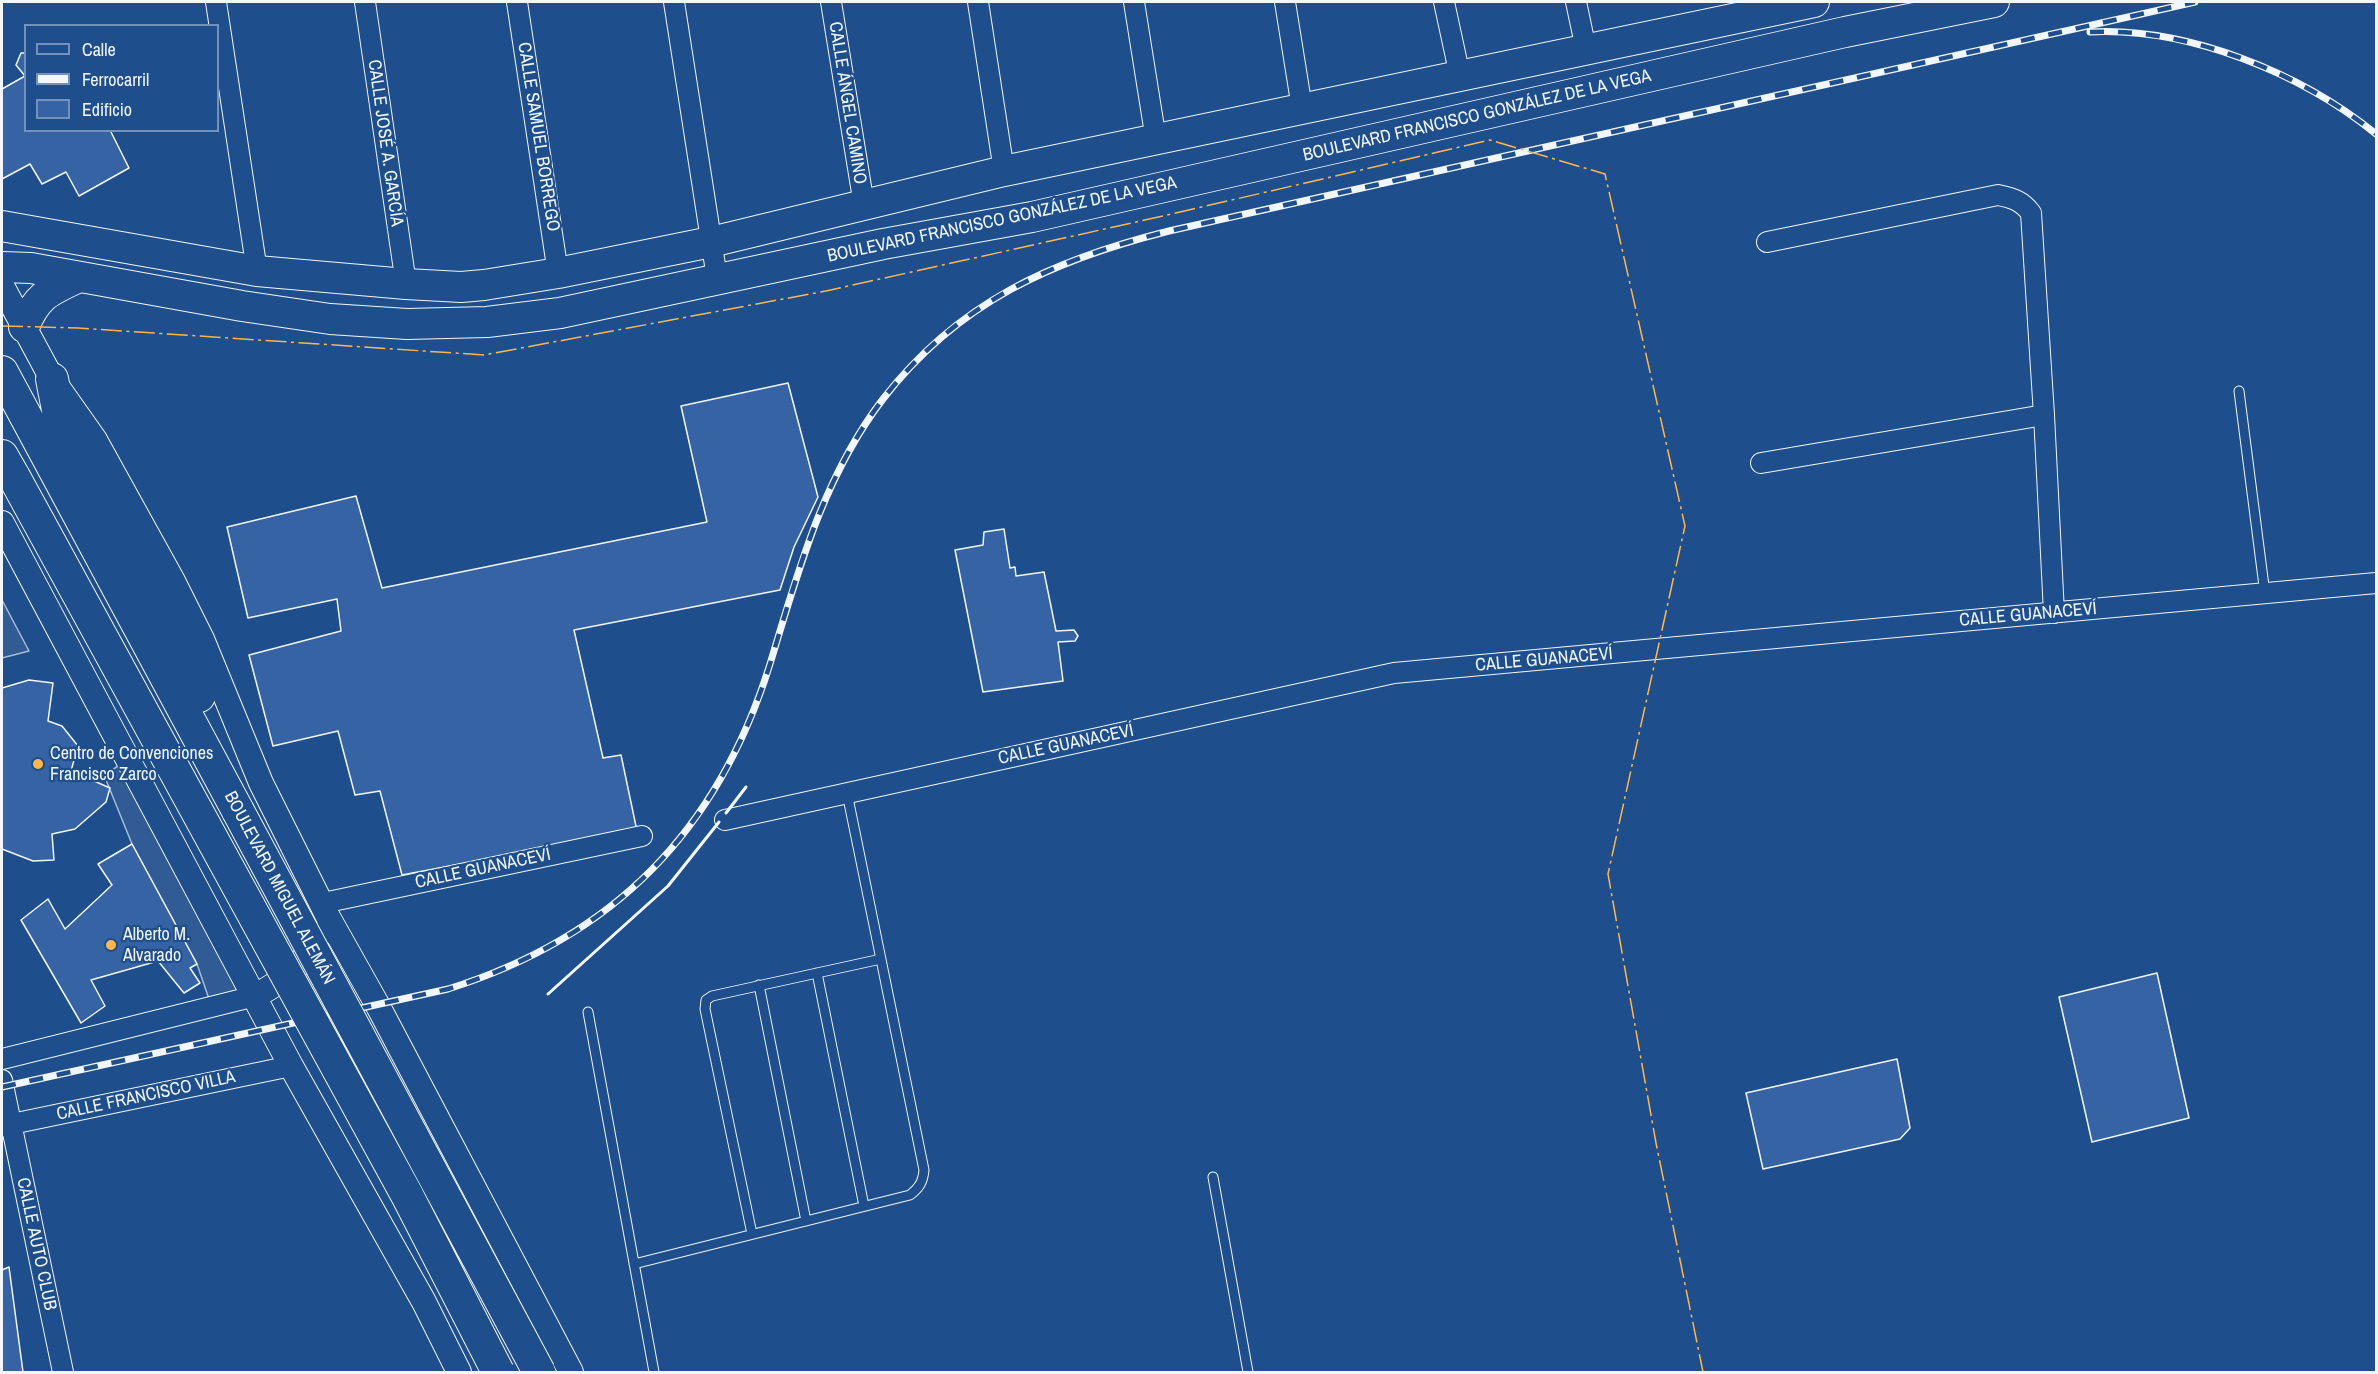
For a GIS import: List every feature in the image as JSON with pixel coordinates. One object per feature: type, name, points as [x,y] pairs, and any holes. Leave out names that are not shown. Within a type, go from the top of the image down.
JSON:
[{"type":"highway","name":"BOULEVARD MIGUEL ALEMÁN","points":[[2,372],[539,1372]]},
{"type":"highway","points":[[52,379],[58,415],[157,606],[194,683],[208,717],[217,769]]},
{"type":"highway","name":"BOULEVARD MIGUEL ALEMÁN","points":[[8,466],[406,1195],[498,1372]]},
{"type":"main road","points":[[2,226],[257,271],[461,287],[558,273],[711,242],[1004,171],[1586,49],[1731,10],[1814,2]]},
{"type":"main road","name":"BOULEVARD FRANCISCO GONZÁLEZ DE LA VEGA","points":[[2,267],[32,268],[242,306],[330,319],[407,324],[487,322],[560,313],[883,244],[1032,217],[1834,34],[1994,2]]},
{"type":"main road","points":[[24,327],[30,310],[41,296],[79,277]]},
{"type":"street","points":[[216,2],[257,271]]},
{"type":"street","name":"CALLE JOSÉ A. GARCÍA","points":[[365,2],[406,284]]},
{"type":"street","name":"CALLE SAMUEL BORREGO","points":[[517,2],[558,273]]},
{"type":"street","points":[[674,2],[717,278]]},
{"type":"street","name":"CALLE ÁNGEL CAMINO","points":[[831,2],[864,206]]},
{"type":"street","points":[[978,2],[1004,171]]},
{"type":"street","points":[[1134,2],[1156,140]]},
{"type":"street","points":[[1285,2],[1302,108]]},
{"type":"street","points":[[1444,2],[1460,76]]},
{"type":"street","points":[[1576,2],[1586,49]]},
{"type":"street","points":[[1767,242],[1998,195],[2011,197],[2023,204],[2031,213],[2054,613]]},
{"type":"street","points":[[2,286],[52,379],[94,440],[173,581],[202,639],[261,783],[571,1372]]},
{"type":"street","points":[[1761,463],[2044,415]]},
{"type":"street","points":[[2,523],[291,1066],[424,1302],[459,1372]]},
{"type":"street","name":"CALLE GUANACEVÍ","points":[[725,820],[1394,674],[2376,584]]},
{"type":"street","name":"CALLE GUANACEVÍ","points":[[326,910],[642,836]]},
{"type":"street","points":[[2,1059],[255,996],[285,979],[304,962],[326,910]]},
{"type":"street","name":"CALLE FRANCISCO VILLA","points":[[6,1125],[291,1066]]},
{"type":"street","points":[[320,1117],[335,1095],[356,1079],[381,1069],[410,1066]]},
{"type":"street","name":"CALLE AUTO CLUB","points":[[2,1080],[6,1125],[63,1372]]},
{"type":"lane","points":[[2239,391],[2265,594]]},
{"type":"lane","points":[[634,1264],[910,1195],[920,1185],[924,1170],[847,794]]},
{"type":"lane","points":[[752,1234],[705,1009],[706,1000],[712,996],[881,959]]},
{"type":"lane","points":[[817,973],[864,1206]]},
{"type":"lane","points":[[759,985],[806,1221]]},
{"type":"lane","points":[[588,1012],[654,1372]]},
{"type":"lane","points":[[1213,1177],[1248,1372]]},
{"type":"shaded area","points":[[2,600],[29,651],[2,658]]},
{"type":"shaded area","points":[[126,761],[248,994],[209,999],[197,964],[132,844],[104,775]]},
{"type":"building","points":[[21,53],[24,53],[24,75],[16,65]]},
{"type":"building","points":[[24,77],[24,132],[111,132],[129,168],[79,196],[66,172],[42,184],[30,164],[2,179],[2,89]]},
{"type":"building","points":[[788,383],[818,497],[794,547],[780,590],[574,630],[603,758],[621,755],[637,831],[402,875],[380,791],[355,795],[338,731],[273,746],[249,655],[341,631],[337,599],[248,618],[227,527],[356,496],[382,588],[707,522],[681,406]]},
{"type":"building","points":[[1004,529],[1010,568],[1015,567],[1016,576],[1044,572],[1056,631],[1074,630],[1078,636],[1075,641],[1058,642],[1063,681],[983,692],[955,550],[983,545],[984,532]]},
{"type":"building","name":"Centro de Convenciones Francisco Zarco","points":[[29,680],[53,683],[48,721],[62,726],[78,746],[71,771],[110,788],[106,802],[75,829],[52,834],[54,860],[33,861],[2,849],[2,688]]},
{"type":"building","name":"Alberto M. Alvarado","points":[[132,844],[197,964],[190,968],[200,983],[184,993],[158,961],[91,980],[105,1006],[81,1023],[21,920],[48,899],[65,929],[112,885],[98,864]]},
{"type":"building","points":[[2157,973],[2189,1118],[2092,1142],[2059,997]]},
{"type":"building","points":[[1897,1059],[1910,1128],[1900,1139],[1763,1169],[1746,1093]]},
{"type":"building","points":[[9,1267],[23,1372],[2,1372],[2,1270]]},
{"type":"railway","points":[[2,1087],[448,989],[507,967],[561,940],[609,907],[652,870],[689,827],[721,778],[748,724],[770,664],[814,526],[844,460],[862,429],[883,399],[912,365],[943,336],[976,311],[1047,271],[1086,256],[1169,231],[2195,2]]},
{"type":"railway","points":[[2090,32],[2127,32],[2165,37],[2242,58],[2313,92],[2376,134]]},
{"type":"wall","points":[[726,813],[746,787]]},
{"type":"wall","points":[[548,994],[668,886],[719,822]]},
{"type":"power","points":[[2,326],[78,328],[484,355],[826,291],[1490,140],[1605,174],[1685,526],[1608,874],[1656,1143],[1703,1372]]},
{"type":"place","name":"Centro de Convenciones Francisco Zarco","points":[[38,764]]},
{"type":"place","name":"Alberto M. Alvarado","points":[[111,945]]}]
